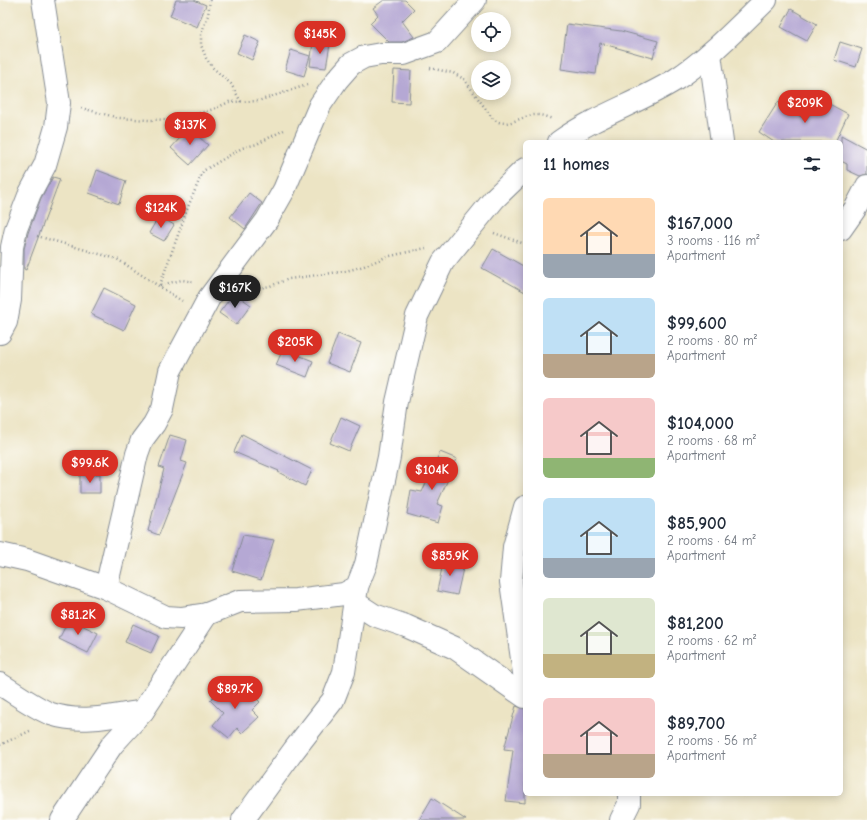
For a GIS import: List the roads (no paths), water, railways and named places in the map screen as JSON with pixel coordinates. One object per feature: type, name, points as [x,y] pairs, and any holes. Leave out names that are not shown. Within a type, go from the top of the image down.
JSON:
[{"type":"street","points":[[0,333],[6,322],[10,300],[12,247],[16,229],[30,193],[45,165],[56,127],[59,103],[42,0]]},
{"type":"street","points":[[106,588],[137,454],[142,440],[154,424],[162,409],[170,371],[200,314],[216,288],[268,220],[284,190],[320,105],[337,80],[351,64],[364,57],[381,54],[404,54],[437,42],[475,0]]},
{"type":"street","points":[[567,136],[674,80],[710,54],[766,0]]},
{"type":"street","points":[[710,54],[722,140]]},
{"type":"street","points":[[243,820],[294,750],[334,700],[344,672],[355,595],[366,564],[389,457],[397,402],[417,316],[443,262],[495,198],[523,171]]},
{"type":"street","points":[[843,226],[855,210],[867,186]]},
{"type":"street","points":[[523,514],[514,547],[511,582],[523,666]]},
{"type":"street","points":[[0,554],[27,560],[106,588],[166,617],[181,618],[207,614],[240,601],[296,600],[344,594],[355,595],[374,615],[406,626],[455,648],[523,696]]},
{"type":"street","points":[[62,820],[112,745],[143,711],[207,614]]},
{"type":"street","points":[[0,684],[50,713],[68,718],[100,718],[143,711]]},
{"type":"street","points":[[622,820],[629,804],[629,796]]}]
